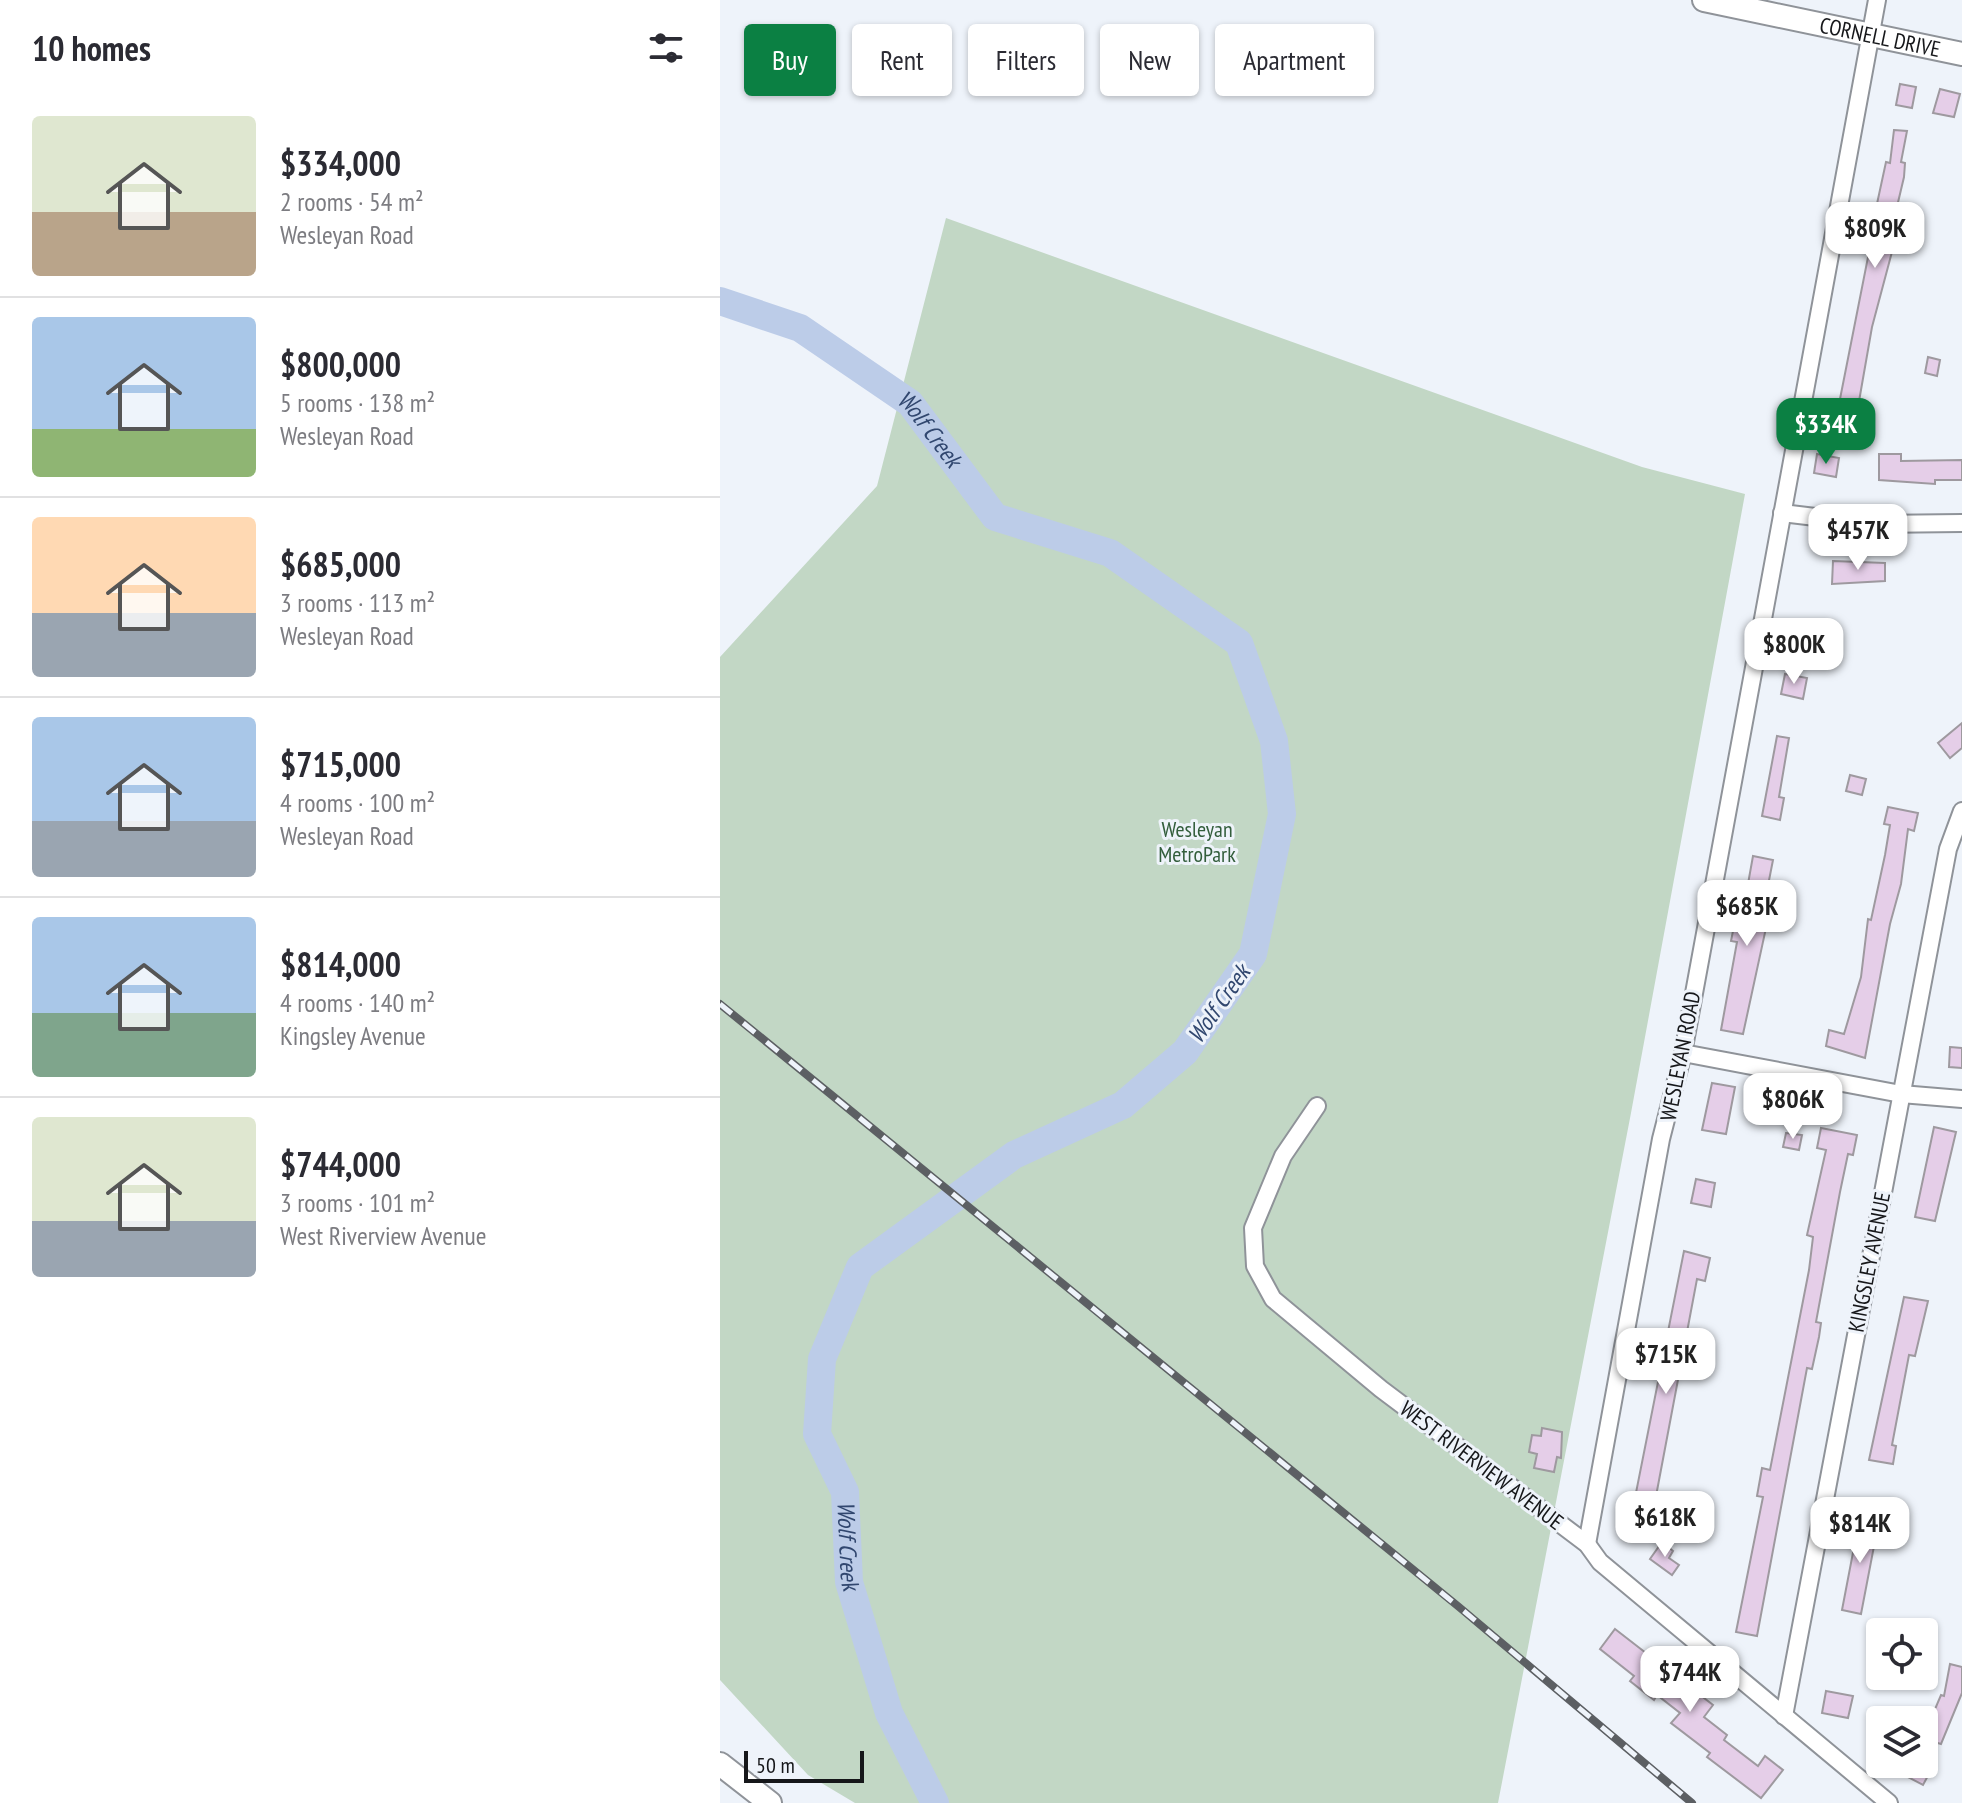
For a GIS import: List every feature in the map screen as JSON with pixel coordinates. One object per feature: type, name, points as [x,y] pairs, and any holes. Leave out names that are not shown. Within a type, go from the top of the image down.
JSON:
[{"type":"street","name":"CORNELL DRIVE","points":[[1704,0],[1962,54]]},
{"type":"street","name":"WESLEYAN ROAD","points":[[1587,1544],[1661,1139],[1683,1053],[1877,0]]},
{"type":"street","points":[[1782,513],[1874,524],[1962,523]]},
{"type":"street","name":"KINGSLEY AVENUE","points":[[1784,1716],[1948,849],[1962,811]]},
{"type":"street","points":[[1683,1053],[1901,1094],[1962,1099]]},
{"type":"street","name":"WEST RIVERVIEW AVENUE","points":[[1317,1106],[1283,1156],[1253,1228],[1255,1266],[1273,1299],[1381,1389],[1587,1544],[1600,1562],[1889,1803]]},
{"type":"street","points":[[720,1764],[770,1803]]},
{"type":"green space","name":"Wesleyan MetroPark","points":[[946,218],[1642,467],[1745,494],[1631,1113],[1498,1803],[855,1803],[808,1775],[720,1680],[720,657],[877,486]]},
{"type":"building","points":[[1900,84],[1916,87],[1912,108],[1896,105]]},
{"type":"building","points":[[1940,89],[1960,94],[1954,117],[1933,113]]},
{"type":"building","points":[[1894,130],[1907,131],[1901,162],[1905,163],[1904,177],[1891,232],[1897,233],[1872,327],[1858,407],[1839,404],[1870,247],[1864,246],[1869,226],[1872,227],[1886,162],[1890,163]]},
{"type":"building","points":[[1928,357],[1940,360],[1937,376],[1925,373]]},
{"type":"building","points":[[1817,454],[1839,458],[1836,477],[1814,473]]},
{"type":"building","points":[[1879,454],[1901,454],[1901,461],[1962,460],[1962,480],[1935,480],[1935,484],[1879,480]]},
{"type":"building","points":[[1833,561],[1885,563],[1885,581],[1832,584]]},
{"type":"building","points":[[1785,674],[1807,678],[1803,699],[1781,694]]},
{"type":"building","points":[[1962,723],[1962,748],[1950,758],[1938,743]]},
{"type":"building","points":[[1777,736],[1789,738],[1779,797],[1784,798],[1780,820],[1762,816]]},
{"type":"building","points":[[1850,775],[1866,779],[1862,795],[1846,791]]},
{"type":"building","points":[[1888,807],[1918,813],[1914,831],[1908,829],[1901,884],[1890,924],[1865,1058],[1826,1046],[1829,1030],[1844,1034],[1861,977],[1868,919],[1871,920],[1890,825],[1884,824]]},
{"type":"building","points":[[1753,856],[1773,860],[1760,926],[1766,928],[1743,1034],[1721,1030],[1737,942],[1731,941],[1735,921],[1741,923]]},
{"type":"building","points":[[1950,1047],[1962,1048],[1962,1068],[1949,1067]]},
{"type":"building","points":[[1712,1083],[1735,1087],[1726,1134],[1702,1130]]},
{"type":"building","points":[[1934,1127],[1956,1132],[1935,1221],[1915,1217]]},
{"type":"building","points":[[1821,1128],[1857,1135],[1853,1155],[1848,1154],[1840,1192],[1816,1322],[1821,1323],[1819,1337],[1812,1369],[1807,1368],[1757,1636],[1736,1632],[1763,1497],[1757,1496],[1762,1468],[1770,1470],[1809,1270],[1813,1237],[1807,1235],[1826,1150],[1817,1148]]},
{"type":"building","points":[[1786,1133],[1802,1135],[1799,1150],[1783,1147]]},
{"type":"building","points":[[1696,1179],[1715,1183],[1711,1207],[1691,1203]]},
{"type":"building","points":[[1684,1251],[1710,1258],[1705,1281],[1697,1279],[1653,1512],[1659,1513],[1654,1538],[1628,1533]]},
{"type":"building","points":[[1904,1297],[1928,1301],[1915,1356],[1909,1355],[1892,1445],[1896,1446],[1893,1464],[1869,1460]]},
{"type":"building","points":[[1542,1428],[1562,1432],[1561,1458],[1557,1457],[1554,1472],[1534,1468],[1537,1454],[1529,1452],[1532,1435],[1541,1436]]},
{"type":"building","points":[[1860,1516],[1879,1520],[1861,1614],[1842,1610]]},
{"type":"building","points":[[1662,1542],[1673,1551],[1669,1558],[1679,1565],[1672,1575],[1650,1559]]},
{"type":"building","points":[[1615,1629],[1713,1705],[1704,1717],[1727,1735],[1724,1740],[1758,1766],[1765,1756],[1783,1770],[1761,1798],[1707,1757],[1710,1753],[1671,1723],[1680,1713],[1657,1695],[1654,1700],[1630,1681],[1634,1676],[1600,1649]]},
{"type":"building","points":[[1950,1664],[1962,1667],[1962,1693],[1941,1744],[1938,1743],[1936,1706],[1941,1695],[1944,1696]]},
{"type":"building","points":[[1826,1691],[1853,1696],[1848,1718],[1822,1713]]},
{"type":"building","points":[[1910,1778],[1927,1778],[1923,1785]]},
{"type":"waterway","name":"Wolf Creek","points":[[720,301],[800,328],[910,403],[995,517],[1110,553],[1239,643],[1274,741],[1282,814],[1253,954],[1185,1052],[1123,1105],[1014,1155],[860,1267],[822,1359],[817,1434],[845,1492],[849,1582],[889,1713],[935,1803]]},
{"type":"railway","points":[[720,1004],[1459,1607],[1692,1803]]}]
